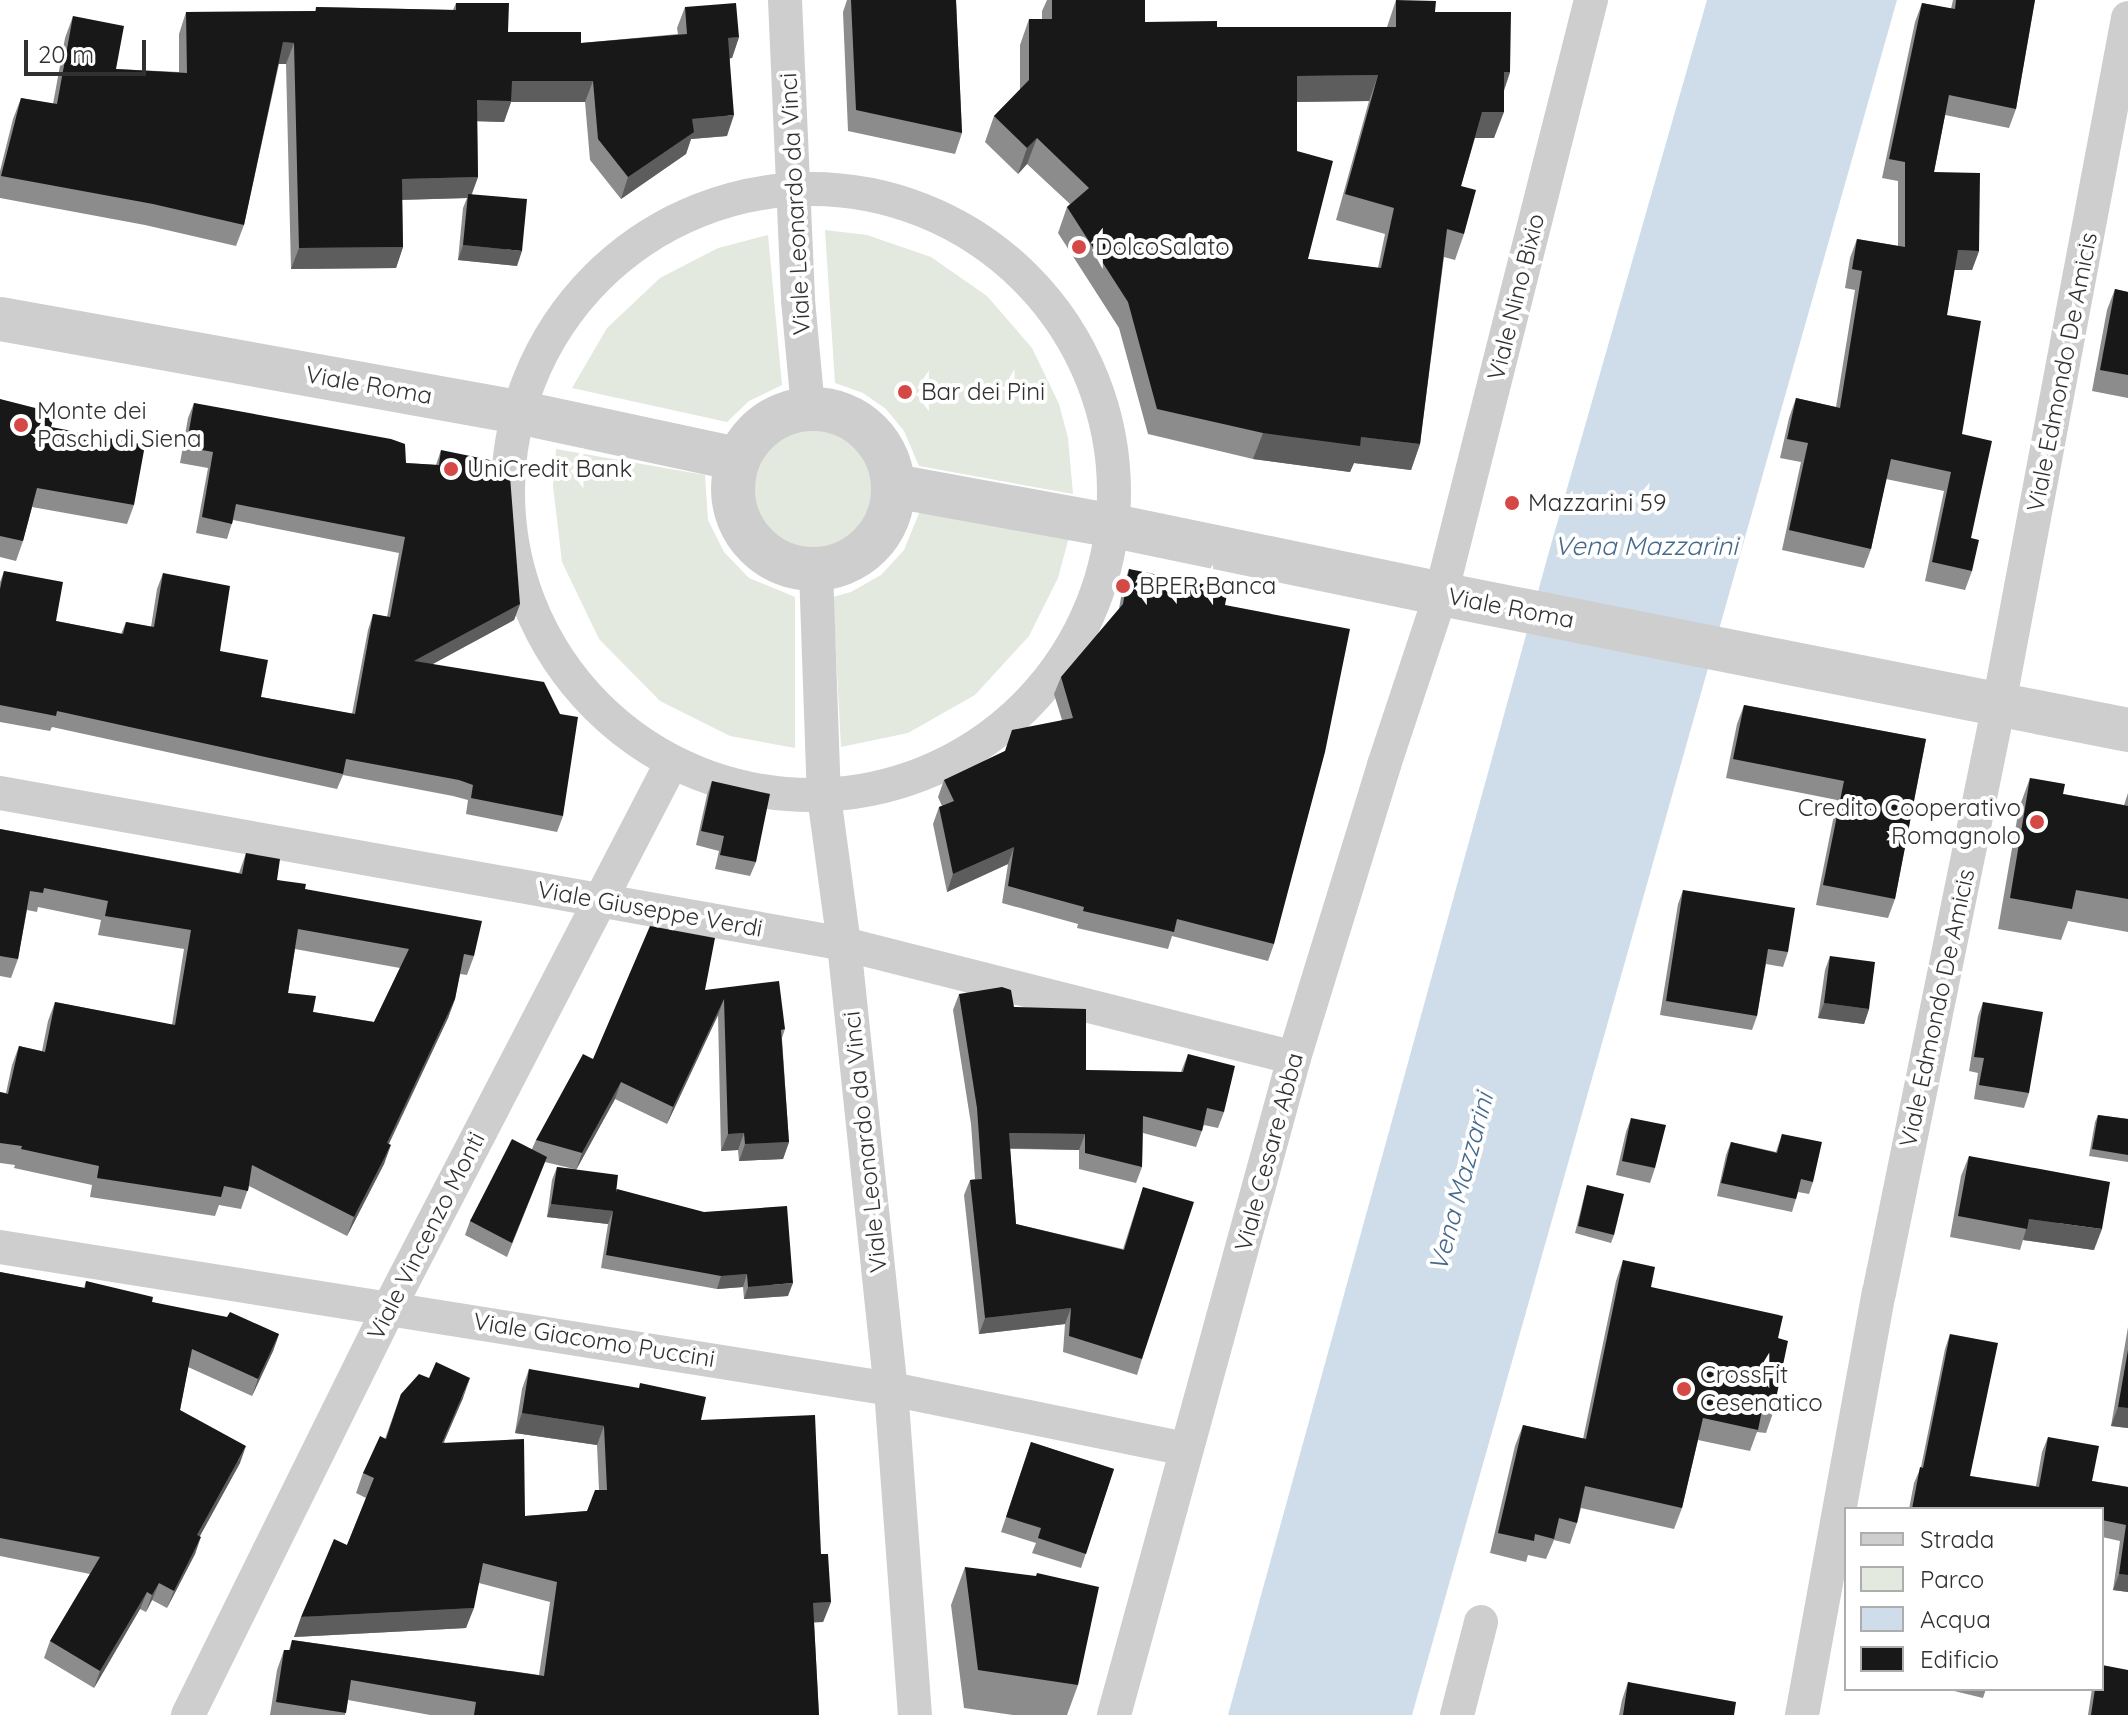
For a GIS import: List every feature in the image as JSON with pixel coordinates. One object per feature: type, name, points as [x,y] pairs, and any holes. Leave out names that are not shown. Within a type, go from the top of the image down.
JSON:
[{"type":"street","name":"Viale Leonardo da Vinci","points":[[785,0],[798,300],[808,408]]},
{"type":"street","name":"Viale Nino Bixio","points":[[1460,598],[1591,0]]},
{"type":"street","name":"Viale Edmondo De Amicis","points":[[1802,1715],[1879,1293],[1999,704],[2128,18]]},
{"type":"street","points":[[795,189],[870,194],[941,218],[1005,258],[1057,312],[1093,378],[1113,451],[1114,526],[1093,609],[1049,684],[985,743],[908,781],[824,796],[746,789],[672,762],[612,721],[563,666],[528,602],[510,530],[509,457],[518,412],[528,379],[572,302],[635,242],[712,202],[795,189]]},
{"type":"street","name":"Viale Roma","points":[[0,319],[518,412],[737,459]]},
{"type":"street","points":[[808,408],[830,410],[867,429],[881,445],[890,465],[894,486],[891,511],[880,534],[863,553],[841,565],[816,570],[789,567],[765,555],[747,536],[735,512],[732,485],[737,459],[749,439],[765,424],[786,413],[808,408]]},
{"type":"street","name":"Viale Roma","points":[[894,486],[1114,526],[2128,730]]},
{"type":"street","name":"Viale Leonardo da Vinci","points":[[816,570],[824,796],[844,944],[891,1389],[915,1715]]},
{"type":"street","name":"Viale Cesare Abba","points":[[1114,1715],[1294,1058],[1384,765],[1460,598]]},
{"type":"street","name":"Viale Vincenzo Monti","points":[[188,1715],[390,1306],[672,762]]},
{"type":"street","name":"Viale Giuseppe Verdi","points":[[0,793],[844,944],[1294,1058]]},
{"type":"street","name":"Viale Giacomo Puccini","points":[[0,1247],[390,1306],[891,1389],[1185,1449]]},
{"type":"street","points":[[1457,1715],[1481,1622]]},
{"type":"green space","points":[[825,230],[867,235],[931,257],[987,296],[1032,348],[1059,404],[1068,438],[1073,494],[919,466],[904,431],[886,409],[863,393],[835,383]]},
{"type":"green space","points":[[768,235],[782,385],[749,401],[727,422],[572,388],[607,328],[660,278],[718,248]]},
{"type":"green space","points":[[813,430],[846,440],[862,456],[872,489],[862,522],[846,538],[813,548],[780,538],[764,522],[754,489],[764,456],[780,440]]},
{"type":"green space","points":[[556,449],[705,475],[708,520],[724,552],[749,578],[795,597],[795,748],[730,736],[660,701],[599,639],[562,562],[553,486]]},
{"type":"green space","points":[[920,511],[1069,537],[1058,578],[1029,636],[975,695],[908,733],[841,747],[833,597],[851,592],[881,575],[904,550]]},
{"type":"water","name":"Vena Mazzarini","points":[[1707,0],[1897,0],[1412,1715],[1228,1715],[1550,548]]},
{"type":"building","points":[[851,0],[956,0],[962,133],[856,110]]},
{"type":"building","points":[[1052,0],[1145,0],[1145,22],[1217,21],[1217,27],[1396,27],[1396,0],[1436,1],[1435,12],[1511,12],[1510,72],[1504,72],[1504,112],[1482,112],[1461,186],[1476,190],[1464,234],[1447,229],[1420,444],[1361,437],[1360,446],[1263,433],[1157,409],[1128,302],[1067,207],[1089,188],[1037,138],[1027,148],[994,116],[1029,80],[1029,19],[1052,19]],"holes":[[[1378,75],[1345,194],[1394,208],[1381,268],[1308,259],[1333,161],[1297,151],[1297,76]]]},
{"type":"building","points":[[1956,0],[2035,0],[2016,109],[1949,95],[1934,172],[1980,173],[1979,251],[1958,250],[1947,315],[1981,321],[1962,434],[1992,441],[1971,538],[1979,540],[1972,571],[1932,562],[1951,472],[1891,459],[1871,549],[1789,530],[1808,443],[1787,439],[1796,398],[1840,408],[1862,271],[1852,269],[1857,239],[1905,247],[1905,162],[1889,159],[1922,3],[1955,9]]},
{"type":"building","points":[[456,3],[509,3],[508,32],[581,32],[581,43],[687,34],[685,7],[736,3],[739,37],[728,38],[734,115],[692,119],[694,132],[628,177],[598,139],[593,81],[512,81],[511,101],[477,100],[478,177],[402,179],[403,247],[299,248],[294,43],[283,42],[244,225],[153,204],[1,176],[21,98],[57,104],[73,16],[124,26],[116,69],[187,73],[186,12],[316,11],[316,7],[456,10]]},
{"type":"building","points":[[468,194],[527,199],[522,251],[463,245]]},
{"type":"building","points":[[2115,289],[2128,292],[2128,375],[2100,370]]},
{"type":"building","points":[[0,399],[55,413],[51,427],[145,445],[134,505],[37,488],[23,541],[0,536]]},
{"type":"building","points":[[194,403],[391,439],[405,444],[406,463],[439,465],[441,450],[509,464],[520,604],[414,661],[544,682],[560,714],[578,717],[563,816],[471,798],[473,785],[459,780],[346,759],[343,774],[57,711],[56,716],[0,705],[0,589],[4,571],[63,582],[56,621],[123,634],[126,622],[154,627],[163,573],[230,586],[220,651],[268,660],[261,697],[355,714],[373,614],[390,617],[405,537],[236,504],[232,524],[202,517],[213,452],[186,447]]},
{"type":"building","points":[[1129,569],[1228,589],[1225,605],[1350,629],[1325,752],[1274,944],[1177,919],[1174,932],[1083,911],[1084,907],[1008,886],[1014,847],[953,874],[939,807],[954,801],[944,780],[1005,751],[1012,730],[1073,718],[1061,677],[1123,604]]},
{"type":"building","points":[[1744,705],[1926,739],[1895,899],[1823,885],[1844,781],[1733,759]]},
{"type":"building","points":[[2030,778],[2065,784],[2063,794],[2128,806],[2128,899],[2076,890],[2072,909],[2010,898]]},
{"type":"building","points":[[712,781],[770,794],[756,862],[720,855],[724,836],[701,831]]},
{"type":"building","points":[[0,829],[242,874],[246,853],[280,859],[277,880],[306,884],[305,889],[482,921],[474,956],[464,954],[455,999],[387,1143],[391,1145],[354,1217],[252,1165],[248,1191],[224,1186],[221,1197],[97,1178],[99,1166],[0,1143],[0,1092],[8,1094],[19,1046],[45,1052],[55,1002],[175,1025],[191,930],[105,916],[108,901],[44,888],[43,893],[30,891],[18,959],[0,956]],"holes":[[[298,929],[409,949],[374,1022],[313,1012],[316,996],[288,993]]]},
{"type":"building","points":[[1683,890],[1795,908],[1788,952],[1768,949],[1757,1016],[1666,1001]]},
{"type":"building","points":[[650,926],[715,938],[705,990],[779,981],[785,1029],[781,1030],[789,1142],[745,1144],[744,1133],[728,1134],[724,999],[673,1107],[621,1082],[582,1153],[536,1140],[583,1054],[593,1059]]},
{"type":"building","points":[[1830,956],[1875,962],[1869,1009],[1824,1003]]},
{"type":"building","points":[[1002,987],[1011,990],[1014,1007],[1086,1009],[1086,1070],[1183,1072],[1188,1054],[1235,1066],[1224,1112],[1207,1108],[1202,1131],[1143,1116],[1142,1167],[1085,1153],[1085,1134],[1009,1133],[1016,1224],[1124,1250],[1143,1187],[1194,1202],[1142,1359],[1069,1336],[1071,1308],[985,1318],[970,1180],[982,1179],[977,1108],[959,994]]},
{"type":"building","points":[[1983,1002],[2043,1012],[2029,1093],[1979,1085],[1984,1058],[1974,1057]]},
{"type":"building","points":[[2098,1115],[2128,1119],[2128,1155],[2092,1149]]},
{"type":"building","points":[[1631,1118],[1666,1125],[1655,1168],[1622,1161]]},
{"type":"building","points":[[1782,1134],[1822,1142],[1813,1182],[1801,1179],[1796,1199],[1721,1183],[1731,1142],[1777,1153]]},
{"type":"building","points":[[512,1139],[547,1157],[512,1243],[470,1221]]},
{"type":"building","points":[[1969,1156],[2110,1182],[2102,1229],[2029,1219],[2027,1229],[1958,1216]]},
{"type":"building","points":[[557,1167],[618,1175],[616,1193],[617,1189],[704,1212],[787,1206],[793,1283],[748,1287],[747,1274],[721,1276],[606,1255],[613,1211],[551,1204]]},
{"type":"building","points":[[1587,1185],[1624,1194],[1614,1235],[1578,1226]]},
{"type":"building","points":[[1623,1260],[1655,1267],[1651,1287],[1783,1316],[1778,1338],[1788,1341],[1773,1413],[1762,1410],[1758,1430],[1703,1418],[1682,1508],[1585,1486],[1577,1523],[1559,1518],[1554,1539],[1535,1534],[1534,1541],[1498,1533],[1523,1425],[1586,1439]]},
{"type":"building","points":[[0,1272],[85,1288],[86,1281],[153,1297],[152,1302],[227,1317],[230,1312],[279,1334],[258,1379],[192,1349],[180,1410],[246,1446],[197,1535],[201,1537],[174,1591],[159,1583],[152,1595],[147,1592],[100,1671],[50,1641],[100,1557],[0,1538]]},
{"type":"building","points":[[1950,1334],[1998,1343],[1970,1476],[2039,1487],[2048,1437],[2099,1446],[2092,1481],[2128,1487],[2128,1575],[2119,1574],[2126,1525],[2104,1520],[2104,1507],[1912,1507],[1920,1467],[1923,1468]]},
{"type":"building","points":[[2128,1350],[2128,1408],[2118,1407]]},
{"type":"building","points":[[436,1362],[470,1378],[442,1443],[524,1439],[525,1516],[587,1511],[595,1490],[607,1490],[604,1426],[522,1413],[529,1369],[639,1388],[640,1383],[706,1397],[701,1420],[815,1415],[821,1554],[828,1554],[831,1602],[813,1603],[819,1715],[474,1715],[476,1702],[351,1680],[346,1713],[276,1702],[284,1650],[290,1650],[292,1640],[544,1676],[557,1582],[483,1563],[474,1608],[301,1617],[334,1539],[347,1545],[374,1478],[363,1473],[380,1436],[386,1439],[401,1394],[419,1374],[429,1378]]},
{"type":"building","points":[[1031,1442],[1114,1469],[1086,1554],[1038,1538],[1041,1528],[1006,1517]]},
{"type":"building","points":[[965,1567],[1036,1576],[1037,1573],[1099,1587],[1078,1685],[978,1670]]},
{"type":"building","points":[[2104,1665],[2128,1670],[2128,1715],[2091,1715],[2095,1691],[2104,1691]]},
{"type":"building","points":[[1628,1682],[1736,1702],[1734,1715],[1623,1715]]},
{"type":"place","name":"DolcoSalato","points":[[1079,247]]},
{"type":"place","name":"Bar dei Pini","points":[[905,392]]},
{"type":"place","name":"Monte dei Paschi di Siena","points":[[21,425]]},
{"type":"place","name":"UniCredit Bank","points":[[451,469]]},
{"type":"place","name":"Mazzarini 59","points":[[1512,503]]},
{"type":"place","name":"BPER Banca","points":[[1123,586]]},
{"type":"place","name":"Credito Cooperativo Romagnolo","points":[[2037,822]]},
{"type":"place","name":"CrossFit Cesenatico","points":[[1684,1389]]}]
